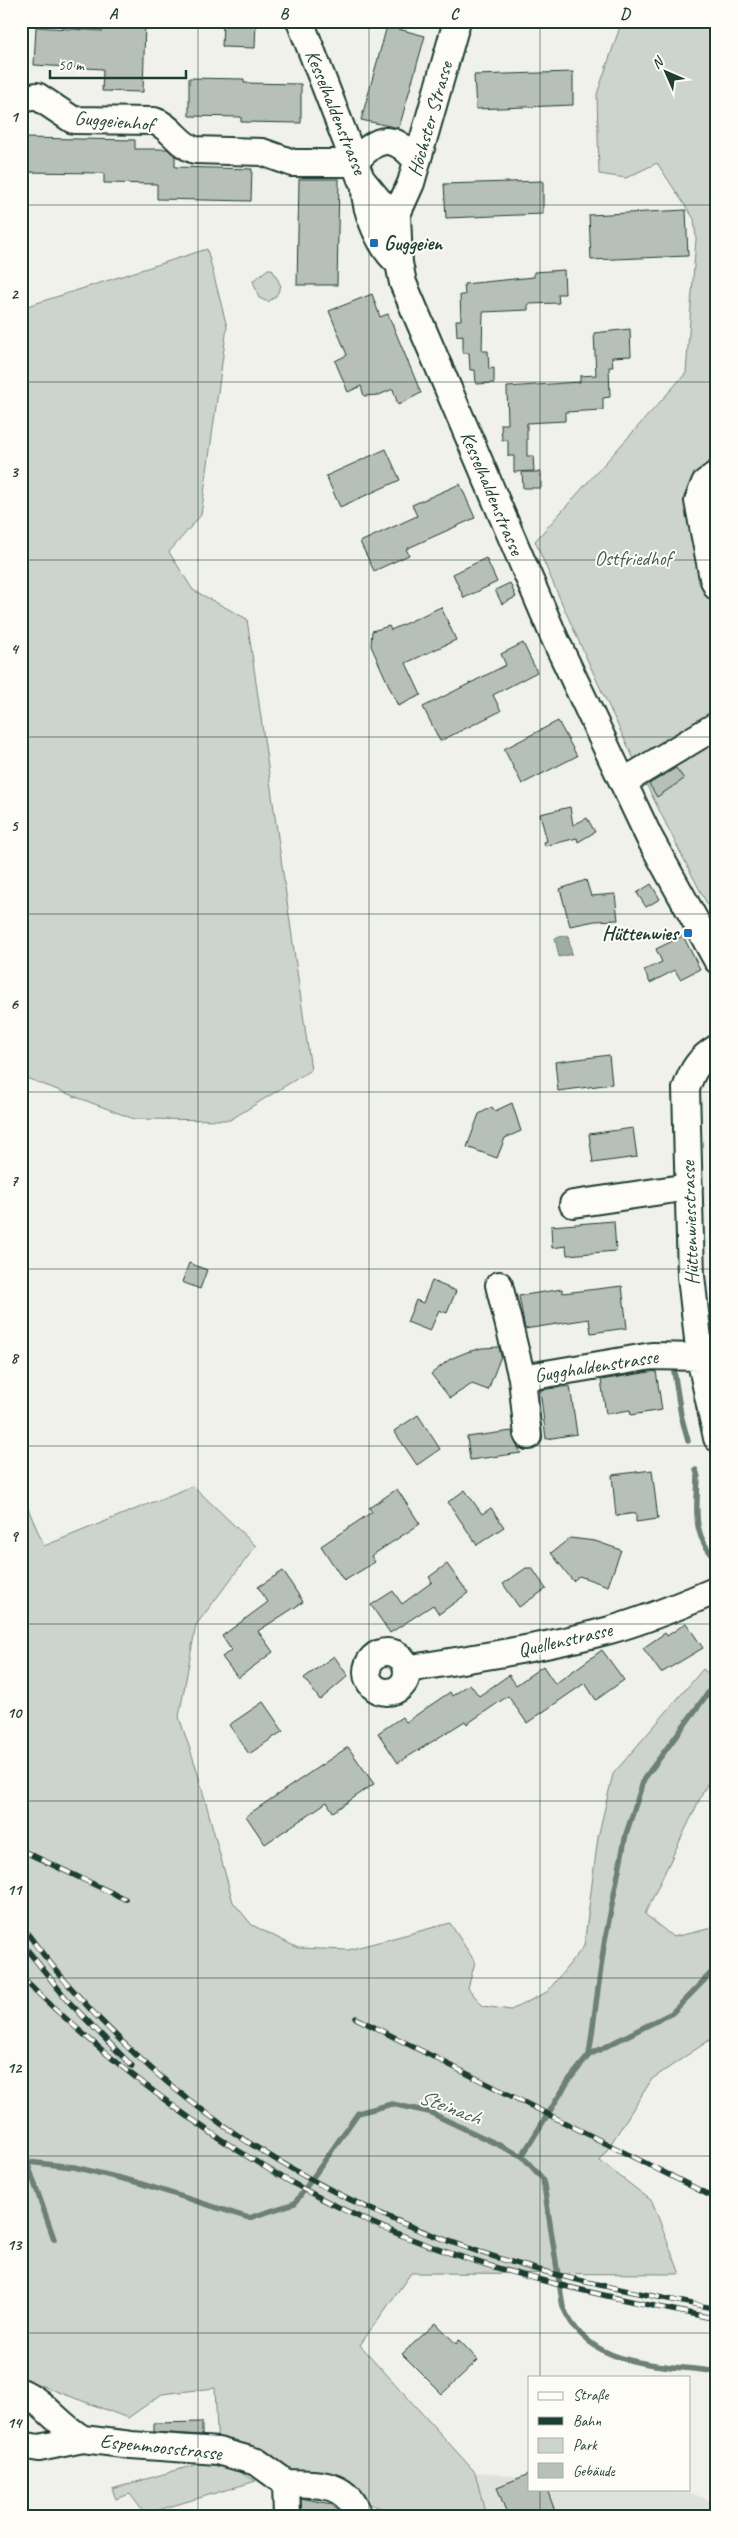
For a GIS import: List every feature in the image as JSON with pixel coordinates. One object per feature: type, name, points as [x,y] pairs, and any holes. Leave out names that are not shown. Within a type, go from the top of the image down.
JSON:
[{"type":"street","name":"Kesselhaldenstrasse","points":[[300,21],[359,174],[378,201],[397,214],[399,263],[403,283],[555,639],[649,837],[717,960]]},
{"type":"street","name":"Höchster Strasse","points":[[397,214],[406,199],[457,21]]},
{"type":"street","name":"Guggeienhof","points":[[21,99],[37,96],[73,120],[154,121],[165,126],[188,148],[195,150],[262,152],[293,163],[359,174]]},
{"type":"street","points":[[399,263],[386,252],[382,245],[367,204],[359,174],[368,148],[387,140],[404,146],[417,161]]},
{"type":"street","points":[[717,474],[705,483],[698,500],[713,578],[717,587]]},
{"type":"street","points":[[623,782],[714,726],[717,731]]},
{"type":"street","name":"Hüttenwiesstrasse","points":[[717,1048],[701,1060],[691,1073],[686,1089],[691,1276],[700,1356],[717,1438]]},
{"type":"street","points":[[573,1204],[689,1187]]},
{"type":"street","points":[[500,1285],[522,1378],[528,1436]]},
{"type":"street","name":"Gugghaldenstrasse","points":[[522,1378],[652,1356],[700,1356]]},
{"type":"street","name":"Quellenstrasse","points":[[407,1669],[524,1651],[611,1630],[717,1590]]},
{"type":"street","name":"Espenmoosstrasse","points":[[21,2392],[48,2410],[67,2430],[83,2439]]},
{"type":"street","name":"Espenmoosstrasse","points":[[21,2445],[39,2448],[83,2439],[131,2445],[218,2451],[257,2462],[286,2483]]},
{"type":"street","points":[[287,2517],[286,2483],[321,2484],[337,2488],[348,2496],[358,2517]]},
{"type":"shaded area","points":[[568,935],[572,954],[559,957],[555,938]]},
{"type":"shaded area","points":[[475,2472],[528,2478],[528,2490],[661,2490],[691,2493],[717,2503],[717,2517],[486,2517]]},
{"type":"green space","name":"Ostfriedhof","points":[[622,21],[717,21],[717,923],[668,829],[622,734],[577,638],[535,541],[686,373],[696,239],[694,219],[657,163],[626,178],[599,174],[597,94]]},
{"type":"green space","points":[[207,249],[227,327],[201,515],[169,552],[193,590],[247,619],[311,1070],[230,1120],[134,1119],[21,1076],[21,308]]},
{"type":"green space","points":[[268,269],[272,269],[281,286],[276,296],[268,302],[259,298],[253,281]]},
{"type":"green space","points":[[193,1486],[256,1546],[196,1625],[179,1717],[196,1767],[233,1902],[252,1925],[298,1948],[348,1950],[450,1923],[475,1962],[468,1988],[483,2006],[511,2010],[547,1992],[584,1946],[598,1837],[613,1774],[703,1669],[717,1681],[717,1763],[645,1914],[673,1937],[717,1927],[717,2035],[652,2079],[600,2161],[652,2201],[680,2274],[411,2273],[360,2345],[475,2472],[486,2517],[403,2517],[321,2485],[218,2451],[215,2388],[162,2394],[128,2418],[21,2378],[21,1492],[44,1546]]},
{"type":"green space","points":[[215,2459],[256,2481],[145,2514],[130,2494],[116,2499],[112,2489]]},
{"type":"building","points":[[104,21],[145,21],[143,92],[102,91],[103,69],[34,65],[36,27],[103,31]]},
{"type":"building","points":[[223,21],[256,21],[255,48],[222,47]]},
{"type":"building","points":[[387,26],[425,36],[399,128],[361,120]]},
{"type":"building","points":[[573,72],[573,105],[476,109],[474,75]]},
{"type":"building","points":[[189,78],[244,79],[244,83],[301,84],[301,123],[241,122],[241,117],[189,116]]},
{"type":"building","points":[[24,138],[135,140],[135,149],[167,149],[175,156],[175,167],[252,169],[251,201],[157,199],[157,184],[104,183],[104,173],[22,172],[21,148],[23,148]]},
{"type":"building","points":[[299,179],[339,179],[337,285],[297,285]]},
{"type":"building","points":[[543,181],[543,214],[446,218],[444,184]]},
{"type":"building","points":[[686,210],[688,256],[591,260],[589,215]]},
{"type":"building","points":[[564,270],[565,294],[558,294],[559,303],[528,304],[528,310],[483,312],[482,351],[488,351],[489,369],[494,368],[494,383],[476,384],[475,370],[470,370],[469,353],[463,353],[463,335],[457,336],[456,320],[461,320],[460,295],[465,295],[464,284],[534,277],[534,272]]},
{"type":"building","points":[[372,294],[380,317],[388,314],[421,393],[398,405],[393,389],[379,395],[364,396],[361,386],[348,392],[335,361],[347,355],[329,311]]},
{"type":"building","points":[[630,329],[631,356],[612,357],[613,367],[609,367],[610,397],[603,398],[603,410],[565,412],[565,421],[527,423],[527,456],[533,456],[534,471],[514,472],[514,456],[508,456],[508,440],[502,440],[501,424],[508,424],[507,387],[580,382],[580,376],[596,375],[594,333]]},
{"type":"building","points":[[386,449],[400,480],[340,507],[326,476]]},
{"type":"building","points":[[522,472],[541,472],[541,488],[523,488]]},
{"type":"building","points":[[460,484],[475,518],[406,549],[409,555],[374,571],[360,542],[417,516],[412,505]]},
{"type":"building","points":[[486,558],[497,582],[464,598],[453,574]]},
{"type":"building","points":[[510,583],[516,597],[502,604],[495,590]]},
{"type":"building","points":[[441,607],[456,640],[406,663],[421,695],[398,706],[371,646],[372,631],[389,626],[391,630]]},
{"type":"building","points":[[523,643],[537,672],[493,695],[501,711],[440,741],[423,707],[506,665],[501,654]]},
{"type":"building","points":[[558,721],[577,756],[522,784],[504,749]]},
{"type":"building","points":[[676,768],[684,779],[657,797],[649,784]]},
{"type":"building","points":[[570,807],[573,825],[587,818],[595,832],[578,842],[577,838],[545,846],[544,842],[547,841],[540,814]]},
{"type":"building","points":[[586,880],[591,896],[615,894],[618,920],[595,921],[570,926],[560,889]]},
{"type":"building","points":[[651,884],[660,899],[646,907],[637,893]]},
{"type":"building","points":[[683,936],[700,969],[680,979],[675,970],[650,983],[644,970],[662,962],[656,949]]},
{"type":"building","points":[[609,1055],[612,1084],[558,1091],[555,1062]]},
{"type":"building","points":[[512,1103],[521,1131],[505,1138],[497,1158],[467,1147],[479,1114],[492,1107],[495,1111]]},
{"type":"building","points":[[633,1128],[637,1157],[593,1163],[589,1134]]},
{"type":"building","points":[[614,1221],[616,1251],[567,1255],[566,1246],[552,1248],[551,1226]]},
{"type":"building","points":[[189,1263],[207,1270],[200,1289],[182,1282]]},
{"type":"building","points":[[432,1281],[456,1291],[447,1313],[439,1310],[430,1331],[407,1322],[416,1300],[423,1303]]},
{"type":"building","points":[[622,1286],[627,1328],[591,1333],[589,1319],[525,1329],[519,1296],[562,1289],[563,1293]]},
{"type":"building","points":[[499,1347],[501,1356],[488,1390],[472,1384],[450,1398],[431,1374],[450,1359],[467,1352],[482,1348]]},
{"type":"building","points":[[656,1371],[662,1410],[631,1415],[630,1410],[606,1414],[601,1380]]},
{"type":"building","points":[[570,1386],[577,1434],[546,1439],[540,1390]]},
{"type":"building","points":[[418,1415],[440,1449],[417,1465],[394,1431]]},
{"type":"building","points":[[512,1431],[513,1438],[521,1453],[470,1460],[467,1437]]},
{"type":"building","points":[[652,1470],[658,1519],[636,1522],[636,1513],[616,1516],[612,1475]]},
{"type":"building","points":[[397,1489],[420,1524],[371,1556],[375,1562],[344,1581],[321,1546],[372,1512],[369,1508]]},
{"type":"building","points":[[465,1490],[482,1514],[491,1508],[504,1527],[477,1545],[448,1502]]},
{"type":"building","points":[[570,1538],[595,1541],[621,1550],[608,1586],[579,1576],[573,1581],[551,1553]]},
{"type":"building","points":[[447,1564],[468,1593],[439,1614],[433,1605],[390,1633],[371,1605],[393,1591],[402,1604],[432,1582],[429,1577]]},
{"type":"building","points":[[526,1568],[532,1568],[546,1589],[519,1607],[503,1584]]},
{"type":"building","points":[[283,1571],[303,1602],[258,1631],[273,1652],[238,1678],[222,1657],[231,1650],[222,1636],[268,1602],[258,1587]]},
{"type":"building","points":[[686,1623],[703,1648],[661,1673],[643,1648],[665,1633],[667,1636]]},
{"type":"building","points":[[602,1650],[624,1680],[596,1700],[585,1683],[527,1723],[508,1696],[467,1724],[465,1721],[398,1763],[378,1733],[402,1717],[406,1722],[450,1692],[452,1696],[470,1684],[479,1696],[509,1675],[516,1685],[543,1666],[555,1684]]},
{"type":"building","points":[[334,1656],[348,1676],[320,1700],[304,1678]]},
{"type":"building","points":[[263,1702],[283,1731],[249,1754],[229,1725]]},
{"type":"building","points":[[348,1747],[374,1784],[333,1812],[327,1802],[265,1844],[246,1816]]},
{"type":"building","points":[[436,2323],[456,2344],[459,2340],[478,2360],[442,2394],[402,2354]]},
{"type":"building","points":[[202,2422],[202,2435],[154,2432],[154,2423]]},
{"type":"building","points":[[528,2474],[528,2490],[547,2490],[557,2517],[508,2517],[497,2487]]},
{"type":"building","points":[[301,2498],[331,2504],[340,2512],[340,2517],[302,2517]]},
{"type":"waterway","points":[[674,1371],[681,1415],[688,1441]]},
{"type":"waterway","points":[[696,1470],[698,1477],[697,1521],[699,1532],[703,1541],[717,1559]]},
{"type":"waterway","points":[[522,2156],[569,2080],[589,2055],[604,1945],[626,1834],[644,1779],[717,1681]]},
{"type":"waterway","points":[[589,2055],[672,2013],[717,1967]]},
{"type":"waterway","name":"Steinach","points":[[21,2159],[27,2162],[74,2167],[136,2182],[249,2218],[295,2203],[358,2113],[392,2104],[429,2112],[522,2156],[543,2179],[563,2307],[575,2328],[590,2342],[608,2353],[628,2360],[717,2372]]},
{"type":"waterway","points":[[27,2162],[54,2239]]},
{"type":"railway","points":[[21,1850],[125,1899]]},
{"type":"railway","points":[[21,1925],[70,1987],[124,2043],[181,2093],[241,2138],[306,2177],[374,2211],[446,2240],[521,2265],[594,2284],[717,2309]]},
{"type":"railway","points":[[21,1942],[69,2002],[132,2066]]},
{"type":"railway","points":[[21,1977],[105,2053],[197,2123],[294,2184],[344,2210],[435,2248],[514,2273],[554,2284],[717,2319]]},
{"type":"railway","points":[[356,2018],[717,2199]]},
{"type":"place","name":"Guggeien","points":[[374,243]]},
{"type":"place","name":"Hüttenwies","points":[[688,933]]}]
